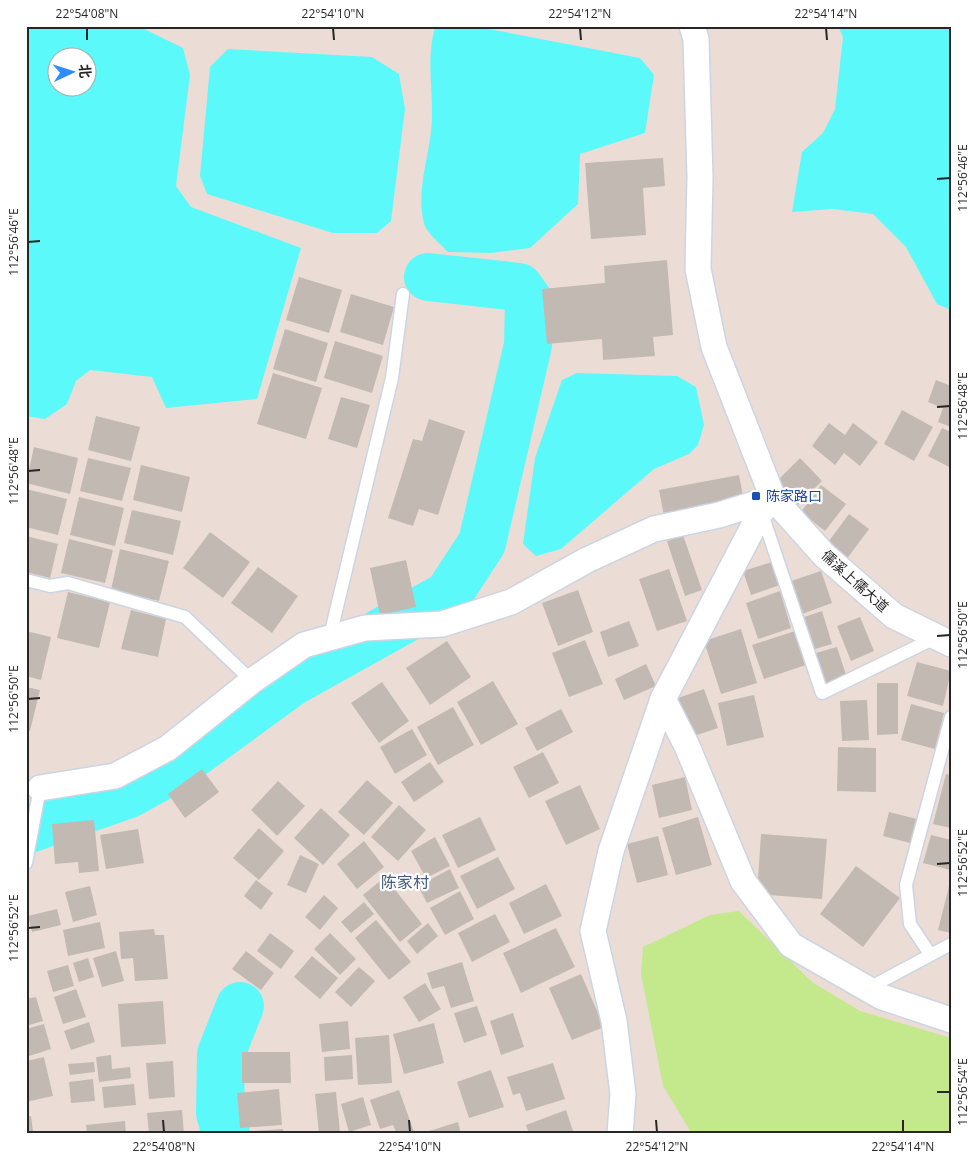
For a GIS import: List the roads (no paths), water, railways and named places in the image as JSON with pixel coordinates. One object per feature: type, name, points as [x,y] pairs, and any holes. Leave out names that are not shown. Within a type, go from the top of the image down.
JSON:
[{"type":"street","points":[[620,1134],[622,1094],[614,1021],[592,931],[611,851],[663,699],[767,505],[714,347],[698,269],[700,177],[696,39],[692,26]]},
{"type":"street","points":[[38,799],[115,776],[168,748],[252,681],[304,645],[330,636],[365,628],[442,624],[511,602],[586,560],[654,529],[767,505]]},
{"type":"street","name":"儒溪上儒大道","points":[[767,505],[894,616],[944,640]]},
{"type":"street","points":[[663,699],[687,746],[743,881],[790,945],[882,997],[951,1020]]},
{"type":"lane","points":[[330,636],[392,378],[403,294]]},
{"type":"lane","points":[[767,505],[822,693],[944,640]]},
{"type":"lane","points":[[26,580],[50,586],[68,583],[185,617],[252,681]]},
{"type":"lane","points":[[930,954],[910,924],[906,885],[951,717]]},
{"type":"lane","points":[[26,863],[38,799]]},
{"type":"lane","points":[[867,989],[951,944]]},
{"type":"water","points":[[26,26],[138,26],[183,48],[190,75],[176,186],[191,207],[301,248],[257,399],[166,408],[152,377],[90,370],[76,381],[67,404],[45,419],[26,416]]},
{"type":"water","points":[[440,26],[473,26],[640,58],[654,75],[645,133],[580,154],[578,204],[530,248],[491,253],[448,252],[425,227],[421,200],[432,118],[430,66],[435,28]]},
{"type":"water","points":[[838,26],[951,26],[951,310],[937,304],[906,247],[873,214],[833,209],[792,212],[802,152],[823,133],[835,109],[843,37]]},
{"type":"water","points":[[228,49],[372,57],[399,74],[405,109],[391,221],[377,233],[333,233],[207,194],[200,176],[210,67]]},
{"type":"water","points":[[577,373],[677,376],[696,387],[704,425],[698,445],[689,454],[654,469],[561,549],[536,556],[523,544],[535,458],[562,380]]},
{"type":"waterway","points":[[26,830],[129,794],[167,773],[292,682],[448,595],[482,543],[528,345],[529,301],[519,287],[428,277]]},
{"type":"waterway","points":[[226,1134],[220,1113],[221,1054],[240,1006]]},
{"type":"place","name":"陈家路口","points":[[756,496]]},
{"type":"district","name":"陈家村","points":[[405,882]]}]
